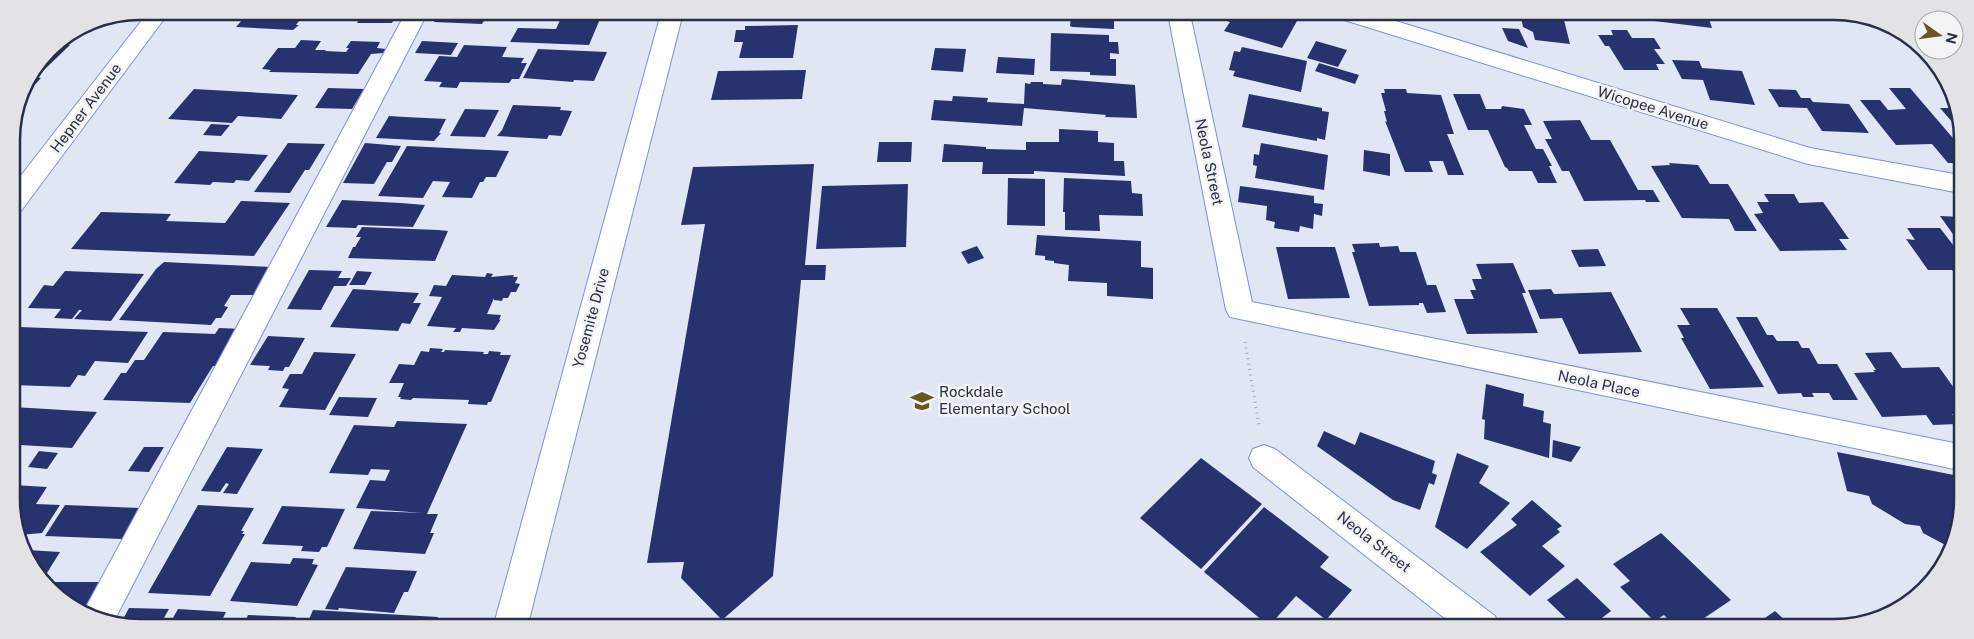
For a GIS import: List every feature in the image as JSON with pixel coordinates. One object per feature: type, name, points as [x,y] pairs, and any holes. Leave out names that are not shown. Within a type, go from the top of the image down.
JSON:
[{"type":"street","name":"Hepner Avenue","points":[[20,194],[153,20]]},
{"type":"street","points":[[101,613],[413,20]]},
{"type":"street","name":"Yosemite Drive","points":[[512,619],[670,20]]},
{"type":"street","name":"Neola Street","points":[[1180,20],[1240,310]]},
{"type":"street","name":"Wicopee Avenue","points":[[1368,20],[1808,156],[1954,183]]},
{"type":"street","name":"Neola Place","points":[[1240,310],[1954,456]]},
{"type":"street","name":"Neola Street","points":[[1264,458],[1473,619]]},
{"type":"path","points":[[1240,310],[1264,458]]},
{"type":"building","points":[[242,20],[300,20],[296,25],[299,25],[293,30],[236,27]]},
{"type":"building","points":[[394,20],[392,23],[357,23],[358,21],[355,21]]},
{"type":"building","points":[[435,20],[484,20],[482,24],[434,22]]},
{"type":"building","points":[[560,20],[600,20],[589,45],[510,42],[518,28],[556,29]]},
{"type":"building","points":[[1071,20],[1114,20],[1114,29],[1070,26]]},
{"type":"building","points":[[1224,20],[1297,21],[1282,48],[1224,31],[1230,22]]},
{"type":"building","points":[[1522,20],[1564,20],[1570,44],[1535,40],[1533,32],[1523,27]]},
{"type":"building","points":[[1646,20],[1709,20],[1712,28]]},
{"type":"building","points":[[798,25],[793,58],[739,58],[743,42],[734,42],[736,30],[745,30],[745,26]]},
{"type":"building","points":[[1502,28],[1519,29],[1528,48],[1508,41]]},
{"type":"building","points":[[1611,30],[1627,30],[1632,38],[1654,38],[1661,49],[1654,49],[1665,64],[1656,64],[1659,70],[1624,70],[1609,46],[1605,46],[1598,35],[1613,35]]},
{"type":"building","points":[[1051,33],[1109,35],[1109,42],[1118,42],[1119,54],[1110,53],[1110,59],[1116,59],[1116,76],[1090,75],[1090,72],[1050,71]]},
{"type":"building","points":[[301,40],[321,41],[315,50],[346,52],[349,48],[346,48],[351,41],[380,42],[377,48],[386,49],[383,53],[371,54],[358,74],[269,72],[271,70],[262,69],[278,48],[295,48]]},
{"type":"building","points":[[422,41],[458,43],[451,55],[415,53]]},
{"type":"building","points":[[1316,41],[1347,50],[1338,67],[1307,58]]},
{"type":"building","points":[[67,45],[70,45],[44,70],[55,55]]},
{"type":"building","points":[[464,45],[507,47],[502,57],[524,58],[521,63],[527,63],[519,79],[512,79],[509,83],[460,82],[457,88],[439,87],[442,82],[424,81],[439,56],[457,57]]},
{"type":"building","points":[[1242,47],[1307,61],[1301,92],[1233,76],[1235,71],[1229,70],[1234,51],[1240,52]]},
{"type":"building","points":[[935,48],[966,49],[963,72],[931,70]]},
{"type":"building","points":[[538,49],[607,52],[594,81],[574,80],[573,82],[523,78]]},
{"type":"building","points":[[998,57],[1035,59],[1034,75],[996,73]]},
{"type":"building","points":[[1672,60],[1699,61],[1702,68],[1742,71],[1755,105],[1710,100],[1703,80],[1682,79]]},
{"type":"building","points":[[1319,63],[1359,75],[1355,84],[1315,71]]},
{"type":"building","points":[[806,70],[802,99],[711,100],[718,71]]},
{"type":"building","points":[[37,78],[41,78],[31,89]]},
{"type":"building","points":[[1062,79],[1135,85],[1137,118],[1105,117],[1106,115],[1024,108],[1022,126],[931,120],[934,100],[952,101],[953,96],[988,98],[987,102],[1024,104],[1025,83],[1043,82],[1043,84],[1061,85]]},
{"type":"building","points":[[328,88],[364,89],[352,109],[315,108]]},
{"type":"building","points":[[1889,88],[1910,88],[1954,139],[1954,163],[1948,163],[1932,144],[1896,145],[1860,100],[1880,100],[1888,110],[1906,109]]},
{"type":"building","points":[[194,89],[298,95],[281,119],[238,116],[232,123],[168,119]]},
{"type":"building","points":[[1384,89],[1406,89],[1407,93],[1441,95],[1454,134],[1447,134],[1464,175],[1448,175],[1443,161],[1429,161],[1433,172],[1405,172],[1385,121],[1387,122],[1384,111],[1386,111],[1381,93],[1385,93]]},
{"type":"building","points":[[1768,89],[1796,90],[1801,98],[1810,98],[1813,102],[1849,104],[1869,133],[1822,131],[1807,108],[1779,107]]},
{"type":"building","points":[[1249,94],[1322,108],[1322,111],[1329,112],[1325,140],[1317,138],[1317,141],[1242,127]]},
{"type":"building","points":[[1453,94],[1480,94],[1486,109],[1501,109],[1502,106],[1524,109],[1532,125],[1524,125],[1536,149],[1543,149],[1552,166],[1549,166],[1557,183],[1538,183],[1532,171],[1509,171],[1505,167],[1488,130],[1468,130]]},
{"type":"building","points":[[513,105],[561,107],[560,110],[572,111],[561,136],[549,135],[547,139],[497,136],[502,130]]},
{"type":"building","points":[[1940,108],[1950,108],[1953,123]]},
{"type":"building","points":[[465,109],[499,110],[485,137],[450,136]]},
{"type":"building","points":[[389,116],[446,119],[439,133],[441,133],[434,141],[376,138]]},
{"type":"building","points":[[1580,120],[1591,140],[1610,140],[1638,190],[1653,190],[1660,202],[1646,202],[1645,200],[1584,201],[1569,171],[1562,171],[1545,139],[1552,139],[1543,121]]},
{"type":"building","points":[[211,124],[230,125],[221,136],[203,135]]},
{"type":"building","points":[[1059,129],[1098,131],[1098,142],[1114,143],[1114,161],[1124,161],[1125,176],[1034,171],[1034,174],[982,174],[983,162],[942,162],[944,144],[986,147],[986,149],[1026,150],[1026,142],[1059,142]]},
{"type":"building","points":[[879,142],[912,142],[911,162],[877,162]]},
{"type":"building","points":[[288,143],[325,144],[309,170],[305,170],[290,193],[254,192]]},
{"type":"building","points":[[365,143],[401,146],[392,162],[387,162],[374,184],[343,183]]},
{"type":"building","points":[[1261,143],[1328,155],[1324,190],[1255,178],[1257,166],[1253,165],[1254,154],[1259,155]]},
{"type":"building","points":[[407,146],[509,151],[496,177],[486,177],[483,182],[480,182],[472,198],[442,197],[450,182],[433,181],[423,198],[378,196]]},
{"type":"building","points":[[1364,150],[1390,154],[1390,176],[1363,171]]},
{"type":"building","points":[[199,151],[268,155],[249,181],[236,180],[234,183],[213,182],[210,185],[174,183]]},
{"type":"building","points":[[1669,163],[1698,165],[1710,184],[1728,184],[1757,231],[1735,231],[1729,219],[1682,218],[1651,166],[1670,165]]},
{"type":"building","points":[[814,164],[805,265],[826,265],[825,280],[801,280],[773,576],[723,619],[681,578],[684,562],[647,563],[705,224],[681,225],[693,167]]},
{"type":"building","points":[[1008,178],[1045,179],[1045,226],[1007,225]]},
{"type":"building","points":[[1064,178],[1131,181],[1132,193],[1142,194],[1143,216],[1099,215],[1100,231],[1065,230],[1065,212],[1063,212]]},
{"type":"building","points":[[908,184],[906,247],[816,249],[822,186]]},
{"type":"building","points":[[1240,186],[1314,196],[1314,203],[1323,204],[1322,216],[1314,214],[1313,229],[1300,226],[1299,232],[1274,228],[1275,222],[1266,220],[1267,206],[1238,202]]},
{"type":"building","points":[[1764,194],[1794,194],[1799,203],[1823,202],[1849,239],[1839,239],[1847,250],[1780,251],[1754,214],[1763,213],[1757,202],[1769,202]]},
{"type":"building","points":[[342,200],[425,205],[413,227],[358,225],[356,228],[326,227]]},
{"type":"building","points":[[241,201],[290,203],[254,256],[71,249],[101,212],[171,214],[166,221],[225,223]]},
{"type":"building","points":[[1940,216],[1954,217],[1954,236]]},
{"type":"building","points":[[362,227],[448,231],[435,261],[348,258],[353,247],[355,247],[361,237],[356,237]]},
{"type":"building","points":[[1907,228],[1940,228],[1954,246],[1954,272],[1952,270],[1928,270],[1906,239],[1915,240]]},
{"type":"building","points":[[1037,235],[1141,241],[1141,267],[1153,268],[1153,299],[1107,296],[1107,283],[1068,281],[1069,265],[1054,263],[1054,261],[1045,260],[1045,256],[1035,255]]},
{"type":"building","points":[[1379,243],[1380,247],[1398,246],[1400,252],[1416,252],[1427,285],[1436,285],[1446,312],[1427,313],[1423,303],[1419,303],[1419,305],[1369,306],[1352,252],[1355,252],[1352,244]]},
{"type":"building","points":[[977,246],[984,258],[968,264],[961,252]]},
{"type":"building","points":[[1276,247],[1335,247],[1350,298],[1288,299]]},
{"type":"building","points":[[1598,249],[1606,266],[1579,267],[1571,250]]},
{"type":"building","points":[[164,262],[272,267],[256,295],[231,295],[224,306],[228,307],[221,318],[216,318],[211,325],[119,320],[156,269]]},
{"type":"building","points":[[1513,263],[1526,293],[1522,293],[1538,333],[1467,334],[1454,299],[1474,299],[1470,290],[1476,290],[1472,279],[1482,279],[1476,264]]},
{"type":"building","points":[[309,270],[342,271],[338,278],[351,278],[346,286],[334,286],[321,310],[287,309]]},
{"type":"building","points":[[65,271],[144,274],[111,321],[74,319],[82,310],[79,310],[72,319],[54,318],[61,309],[28,308],[44,285],[53,286]]},
{"type":"building","points":[[357,271],[372,272],[365,285],[349,285]]},
{"type":"building","points":[[487,273],[493,274],[491,277],[514,275],[513,277],[518,277],[515,283],[520,284],[516,292],[511,292],[508,298],[503,298],[502,301],[494,300],[494,298],[487,314],[501,315],[499,320],[501,319],[494,330],[462,328],[460,332],[453,332],[456,328],[427,326],[442,297],[429,296],[434,285],[446,286],[452,275],[485,277]]},
{"type":"building","points":[[353,289],[419,293],[413,303],[421,303],[410,324],[402,323],[398,331],[330,327]]},
{"type":"building","points":[[1551,289],[1554,294],[1611,292],[1642,352],[1579,354],[1562,318],[1540,319],[1528,290]]},
{"type":"building","points":[[1680,308],[1717,308],[1764,387],[1710,389],[1681,338],[1684,338],[1677,325],[1690,325]]},
{"type":"building","points":[[1736,317],[1757,317],[1767,335],[1773,335],[1777,341],[1798,341],[1802,348],[1809,348],[1818,364],[1837,364],[1858,400],[1833,400],[1829,393],[1812,393],[1814,397],[1803,397],[1801,393],[1778,394]]},
{"type":"building","points":[[20,327],[148,332],[128,363],[95,361],[85,376],[78,375],[70,387],[20,385]]},
{"type":"building","points":[[219,328],[243,329],[220,366],[213,366],[190,403],[103,400],[121,373],[126,373],[135,360],[144,360],[163,332],[215,334]]},
{"type":"building","points":[[268,336],[305,338],[289,367],[285,367],[283,371],[268,370],[270,366],[250,365]]},
{"type":"building","points":[[430,348],[443,349],[441,352],[445,350],[484,352],[483,354],[488,354],[489,351],[501,352],[500,355],[511,355],[491,402],[488,402],[487,405],[468,404],[469,400],[400,399],[401,397],[398,397],[404,383],[389,383],[399,364],[414,365],[421,351],[429,352]]},
{"type":"building","points":[[314,352],[356,354],[325,410],[279,407],[289,389],[282,388],[290,374],[302,374]]},
{"type":"building","points":[[1891,352],[1902,368],[1939,367],[1954,388],[1954,414],[1952,414],[1954,424],[1933,425],[1926,415],[1882,417],[1854,373],[1875,372],[1873,370],[1876,370],[1865,353]]},
{"type":"building","points":[[1486,384],[1524,394],[1523,406],[1544,411],[1543,422],[1551,424],[1549,458],[1484,439],[1485,420],[1482,419]]},
{"type":"building","points":[[339,397],[377,398],[368,417],[329,415]]},
{"type":"building","points":[[20,407],[97,412],[72,448],[20,445]]},
{"type":"building","points":[[397,421],[467,424],[427,514],[438,514],[430,533],[434,533],[425,554],[353,549],[371,511],[423,513],[356,508],[370,480],[385,481],[390,470],[371,469],[368,475],[329,473],[354,425],[394,427]]},
{"type":"building","points":[[1324,431],[1355,445],[1360,432],[1435,461],[1432,473],[1437,475],[1434,485],[1429,483],[1420,510],[1393,500],[1317,446]]},
{"type":"building","points":[[1553,440],[1581,447],[1571,462],[1552,457]]},
{"type":"building","points":[[144,447],[164,447],[149,472],[128,471]]},
{"type":"building","points":[[227,447],[263,449],[237,494],[223,493],[229,484],[226,483],[220,492],[201,491]]},
{"type":"building","points":[[39,451],[58,453],[47,469],[28,467]]},
{"type":"building","points":[[1837,452],[1954,475],[1953,515],[1945,545],[1923,533],[1920,526],[1905,524],[1872,504],[1869,496],[1847,491]]},
{"type":"building","points":[[1457,453],[1489,466],[1479,483],[1510,503],[1467,549],[1435,527]]},
{"type":"building","points":[[1201,458],[1262,504],[1201,569],[1140,518]]},
{"type":"building","points":[[20,485],[47,487],[36,504],[60,505],[42,533],[25,534],[21,515]]},
{"type":"building","points":[[1532,500],[1562,526],[1557,529],[1560,532],[1542,546],[1565,566],[1530,596],[1480,552],[1517,525],[1511,519]]},
{"type":"building","points":[[65,505],[140,508],[122,539],[45,536]]},
{"type":"building","points":[[198,505],[254,508],[241,531],[244,531],[242,534],[245,534],[210,596],[148,593]]},
{"type":"building","points":[[282,506],[345,509],[327,547],[322,547],[319,552],[301,551],[303,546],[262,544]]},
{"type":"building","points":[[1264,507],[1329,557],[1320,567],[1352,590],[1327,619],[1296,596],[1275,619],[1261,619],[1204,572]]},
{"type":"building","points":[[1661,533],[1731,600],[1703,619],[1668,619],[1664,615],[1657,619],[1652,619],[1620,587],[1630,581],[1613,564]]},
{"type":"building","points":[[31,550],[60,552],[46,574]]},
{"type":"building","points":[[293,558],[314,559],[312,564],[318,565],[297,606],[230,601],[251,562],[290,564]]},
{"type":"building","points":[[346,567],[417,571],[408,592],[404,592],[394,613],[339,608],[338,610],[325,609]]},
{"type":"building","points":[[1577,578],[1611,611],[1600,619],[1567,619],[1547,600]]},
{"type":"building","points":[[54,582],[104,582],[90,608],[73,599]]},
{"type":"building","points":[[129,608],[169,609],[163,619],[124,618]]},
{"type":"building","points":[[178,609],[226,612],[222,619],[172,619]]},
{"type":"building","points":[[313,610],[438,617],[437,619],[309,619]]},
{"type":"building","points":[[1775,611],[1784,619],[1764,619]]},
{"type":"building","points":[[248,615],[296,617],[295,619],[246,619]]},
{"type":"place","name":"Rockdale Elementary School","points":[[922,401]]}]
